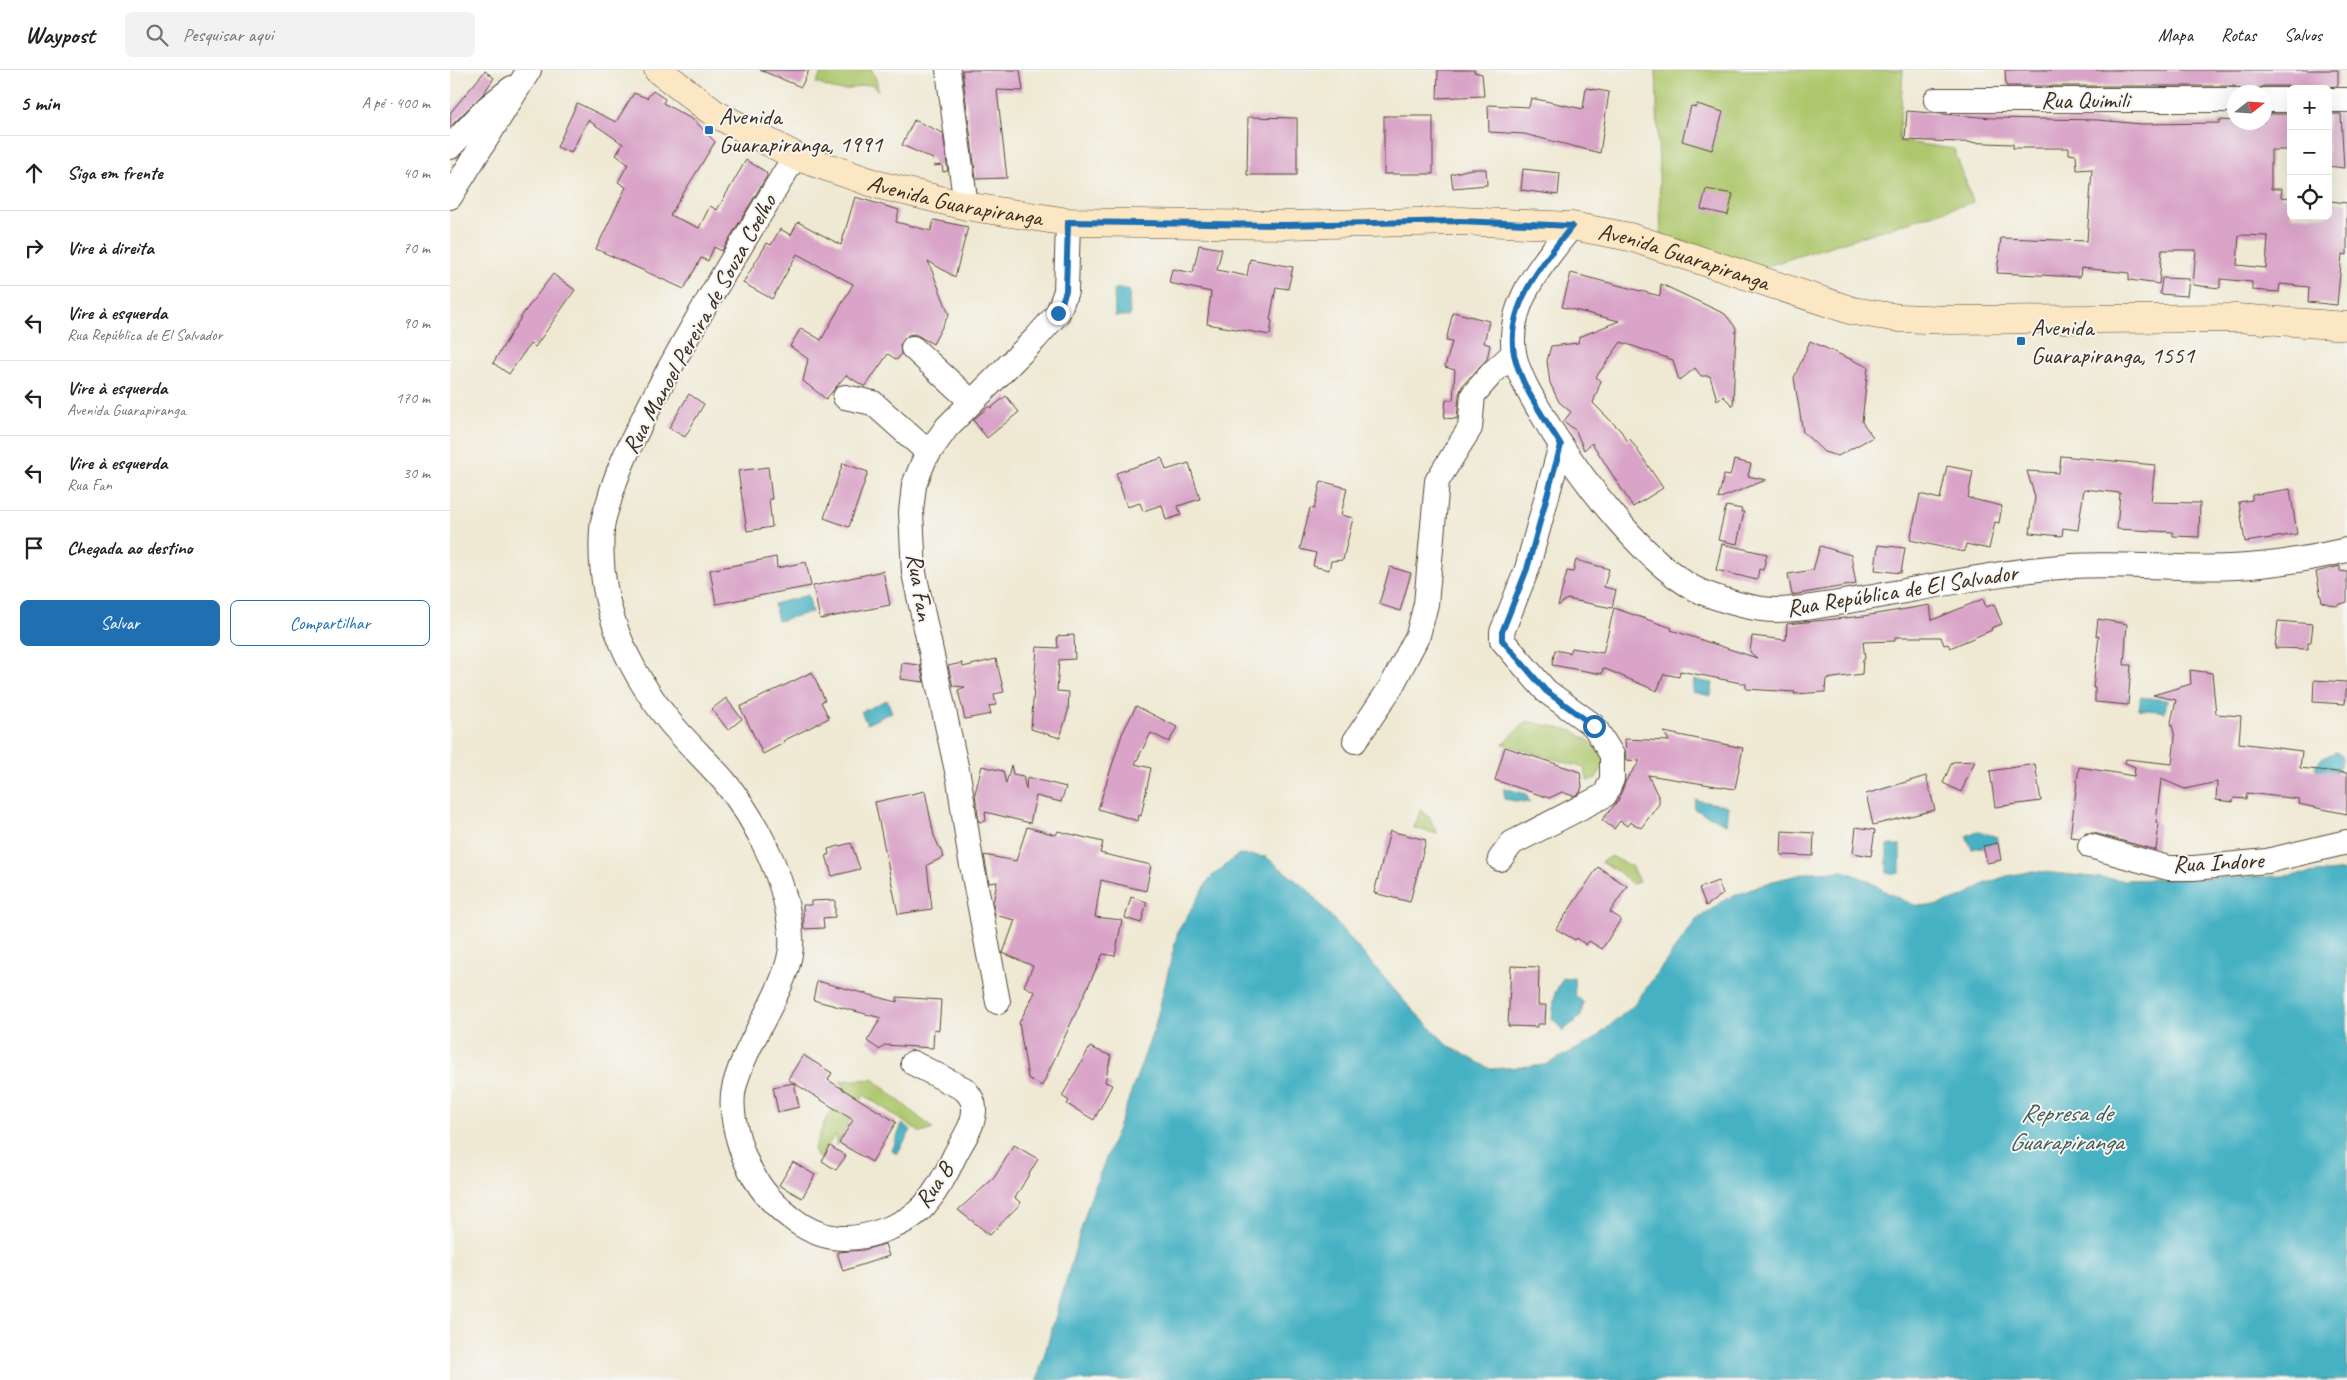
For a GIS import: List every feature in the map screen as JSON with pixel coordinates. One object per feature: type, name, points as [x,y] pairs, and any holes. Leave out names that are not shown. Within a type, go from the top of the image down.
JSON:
[{"type":"main road","name":"Avenida Guarapiranga","points":[[658,70],[714,113],[795,156],[879,185],[966,206],[1068,222],[1285,225],[1460,221],[1572,226],[1630,237],[1853,311],[1899,318],[1949,320],[2237,318],[2347,326]]},
{"type":"street","points":[[948,70],[966,206]]},
{"type":"street","points":[[450,147],[487,108],[527,74]]},
{"type":"street","points":[[450,197],[527,74]]},
{"type":"street","name":"Rua Quimili","points":[[1936,100],[2227,100]]},
{"type":"street","points":[[2272,100],[2287,100]]},
{"type":"street","points":[[2332,100],[2347,100]]},
{"type":"street","name":"Rua Manoel Pereira de Souza Coelho","points":[[791,1219],[763,1193],[744,1158],[734,1125],[733,1094],[740,1069],[785,974],[792,941],[787,904],[776,871],[748,814],[725,783],[670,722],[639,681],[618,636],[608,603],[602,573],[602,526],[618,468],[671,364],[795,156]]},
{"type":"street","name":"Rua Fan","points":[[998,1002],[970,855],[959,780],[914,573],[911,512],[914,485],[925,458],[947,427],[1035,339],[1058,313],[1066,291],[1068,222]]},
{"type":"street","name":"Rua República de El Salvador","points":[[1572,226],[1530,282],[1517,312],[1514,353],[1522,377],[1561,445],[1616,518],[1644,549],[1673,574],[1701,592],[1734,603],[1772,610],[1811,608],[1986,576],[2071,566],[2258,566],[2319,557],[2347,550]]},
{"type":"street","points":[[913,348],[972,402]]},
{"type":"street","points":[[1355,741],[1391,687],[1418,635],[1426,604],[1437,481],[1470,428],[1473,395],[1492,373],[1514,353]]},
{"type":"street","points":[[845,397],[874,403],[929,453]]},
{"type":"street","points":[[1500,859],[1512,843],[1605,795],[1612,779],[1612,755],[1594,726],[1546,691],[1502,640],[1502,632],[1527,569],[1561,445]]},
{"type":"street","name":"Rua Indore","points":[[2090,846],[2168,868],[2194,868],[2267,861],[2347,842]]},
{"type":"street","name":"Rua B","points":[[791,1219],[821,1235],[844,1239],[866,1237],[898,1225],[922,1208],[946,1174],[972,1122],[974,1107],[970,1096],[964,1089],[913,1063]]},
{"type":"green space","points":[[823,70],[872,70],[877,82],[878,91],[874,85],[839,90],[816,83]]},
{"type":"green space","points":[[1656,70],[1903,70],[1899,141],[1954,149],[1973,202],[1760,268],[1661,239]]},
{"type":"green space","points":[[1526,721],[1574,731],[1601,749],[1605,763],[1596,778],[1588,781],[1584,768],[1503,744]]},
{"type":"green space","points":[[1421,809],[1429,817],[1438,834],[1414,828]]},
{"type":"green space","points":[[1611,856],[1631,866],[1639,882],[1632,884],[1619,872],[1601,862]]},
{"type":"green space","points":[[873,1079],[933,1129],[921,1133],[864,1095],[836,1146],[836,1134],[818,1158],[814,1149],[826,1119],[847,1091],[840,1081]]},
{"type":"water","points":[[1114,289],[1129,289],[1130,316],[1115,316]]},
{"type":"water","points":[[808,595],[812,612],[778,621],[774,604]]},
{"type":"water","points":[[1694,680],[1713,683],[1711,696],[1692,692]]},
{"type":"water","points":[[2141,697],[2167,700],[2165,712],[2139,709]]},
{"type":"water","points":[[887,700],[892,712],[867,724],[861,712]]},
{"type":"water","points":[[2336,752],[2342,756],[2342,761],[2337,771],[2319,774],[2315,766],[2322,758]]},
{"type":"water","points":[[1504,788],[1526,794],[1530,803],[1504,799]]},
{"type":"water","points":[[1696,800],[1728,806],[1726,824],[1694,809]]},
{"type":"water","points":[[1977,831],[1998,837],[1994,852],[1981,847],[1972,849],[1966,836]]},
{"type":"water","points":[[1887,845],[1900,845],[1900,873],[1887,873]]},
{"type":"water","name":"Represa de Guarapiranga","points":[[1239,854],[1266,857],[1308,890],[1406,1003],[1449,1046],[1490,1069],[1545,1065],[1592,1041],[1634,1005],[1696,920],[1726,899],[1773,881],[1811,872],[1844,871],[1867,880],[1888,893],[1914,905],[1934,906],[1963,897],[1984,884],[2007,876],[2033,871],[2122,880],[2285,876],[2347,870],[2347,1380],[1037,1380],[1090,1199],[1155,1026],[1178,931],[1210,878]]},
{"type":"water","points":[[1563,978],[1574,978],[1575,995],[1583,1002],[1581,1016],[1563,1031],[1552,1018],[1555,993]]},
{"type":"water","points":[[902,1124],[911,1130],[897,1154],[892,1151]]},
{"type":"building","points":[[760,70],[809,70],[801,87]]},
{"type":"building","points":[[962,70],[1020,70],[1023,91],[997,90],[1007,178],[976,179]]},
{"type":"building","points":[[1438,70],[1475,70],[1474,72],[1482,74],[1484,96],[1437,98]]},
{"type":"building","points":[[2005,70],[2338,70],[2338,86],[2332,86],[2006,86]]},
{"type":"building","points":[[485,71],[494,78],[484,93],[450,127],[450,113]]},
{"type":"building","points":[[1586,88],[1609,92],[1600,153],[1524,134],[1489,132],[1488,105],[1529,107],[1531,98],[1583,109]]},
{"type":"building","points":[[653,91],[665,99],[663,103],[695,121],[715,142],[670,215],[699,228],[710,206],[717,210],[746,160],[766,172],[767,176],[722,251],[714,247],[708,261],[701,258],[684,289],[596,249],[626,187],[618,182],[628,164],[616,155],[623,144],[588,120],[571,153],[557,147],[577,103],[616,122],[634,93],[647,98]]},
{"type":"building","points":[[1697,104],[1723,112],[1712,150],[1682,141],[1691,106],[1696,107]]},
{"type":"building","points":[[1907,111],[1992,118],[2098,120],[2141,124],[2219,123],[2219,120],[2227,120],[2227,130],[2272,130],[2272,114],[2287,114],[2287,150],[2271,150],[2271,189],[2282,189],[2281,197],[2287,198],[2287,220],[2332,220],[2332,201],[2347,203],[2347,255],[2342,254],[2337,305],[2308,302],[2309,287],[2280,284],[2279,292],[2252,290],[2252,282],[2220,279],[2220,288],[2193,285],[2196,250],[2162,250],[2159,284],[2129,280],[2129,273],[2081,268],[2080,277],[1997,273],[2001,238],[2087,241],[2092,169],[2077,170],[2076,155],[2069,154],[2069,148],[2013,148],[2013,144],[1905,140]],"holes":[[[2239,235],[2268,236],[2266,268],[2237,265]]]},
{"type":"building","points":[[2332,114],[2341,114],[2344,168],[2332,166]]},
{"type":"building","points":[[1384,116],[1433,116],[1433,174],[1384,174]]},
{"type":"building","points":[[1248,117],[1297,118],[1297,175],[1247,175]]},
{"type":"building","points":[[914,120],[943,133],[948,171],[943,172],[942,165],[934,166],[933,159],[902,145]]},
{"type":"building","points":[[1471,169],[1486,169],[1487,185],[1453,188],[1451,174]]},
{"type":"building","points":[[1523,169],[1560,173],[1558,195],[1521,190]]},
{"type":"building","points":[[1706,189],[1733,194],[1728,215],[1701,209]]},
{"type":"building","points":[[855,197],[899,210],[896,222],[931,231],[934,220],[968,227],[955,277],[928,261],[949,314],[933,344],[915,334],[908,335],[900,345],[901,354],[897,360],[888,354],[865,387],[846,375],[826,399],[803,381],[808,359],[790,346],[801,328],[821,340],[853,284],[797,254],[772,299],[743,283],[767,243],[771,245],[780,229],[791,235],[798,222],[841,245]]},
{"type":"building","points":[[1199,245],[1222,249],[1217,270],[1247,276],[1250,259],[1293,267],[1288,289],[1276,287],[1270,320],[1272,321],[1270,335],[1207,324],[1211,292],[1169,283],[1172,269],[1193,273]]},
{"type":"building","points":[[1571,273],[1660,296],[1661,284],[1725,314],[1736,328],[1733,406],[1723,396],[1717,400],[1710,376],[1701,376],[1695,368],[1679,381],[1673,360],[1621,342],[1596,377],[1601,381],[1593,403],[1621,431],[1627,441],[1630,439],[1663,488],[1633,507],[1592,443],[1584,450],[1576,431],[1564,421],[1571,412],[1559,402],[1550,383],[1547,361],[1551,346],[1578,343],[1579,337],[1619,321],[1562,307]]},
{"type":"building","points":[[553,274],[575,290],[535,347],[530,344],[509,374],[493,363],[525,311]]},
{"type":"building","points":[[2162,278],[2189,279],[2187,296],[2160,294]]},
{"type":"building","points":[[1453,312],[1489,321],[1484,343],[1490,345],[1487,359],[1462,386],[1459,394],[1457,419],[1444,418],[1446,400],[1453,400],[1455,370],[1445,367],[1452,342],[1446,341]]},
{"type":"building","points":[[1810,341],[1868,367],[1862,422],[1873,437],[1838,456],[1824,452],[1803,432],[1794,378]]},
{"type":"building","points":[[689,394],[704,404],[685,437],[669,428]]},
{"type":"building","points":[[1006,396],[1019,412],[987,438],[973,420],[989,406],[991,408]]},
{"type":"building","points":[[2061,456],[2155,465],[2151,502],[2200,503],[2199,537],[2173,536],[2173,532],[2117,529],[2120,493],[2084,489],[2078,530],[2063,528],[2062,536],[2030,533],[2035,497],[2027,471],[2059,473]]},
{"type":"building","points":[[1162,458],[1166,470],[1189,463],[1200,499],[1178,506],[1181,515],[1166,520],[1162,505],[1143,511],[1140,503],[1127,507],[1116,473]]},
{"type":"building","points":[[1734,460],[1751,464],[1748,476],[1766,480],[1718,499],[1724,475],[1730,476]]},
{"type":"building","points":[[843,463],[868,472],[849,527],[824,518]]},
{"type":"building","points":[[1947,466],[1973,471],[1968,498],[2002,506],[1999,523],[1995,522],[1989,549],[1966,544],[1964,552],[1910,540],[1920,494],[1940,499]]},
{"type":"building","points":[[768,467],[772,499],[769,499],[772,527],[747,531],[738,471]]},
{"type":"building","points":[[1321,481],[1347,488],[1341,515],[1353,518],[1343,560],[1331,561],[1329,570],[1313,566],[1316,553],[1300,549],[1310,508],[1314,509]]},
{"type":"building","points":[[2290,489],[2297,534],[2245,542],[2239,502],[2252,500],[2252,495]]},
{"type":"building","points":[[1726,506],[1742,509],[1741,512],[1744,512],[1737,544],[1718,540]]},
{"type":"building","points":[[1722,544],[1767,554],[1763,570],[1759,569],[1757,580],[1716,570]]},
{"type":"building","points":[[1878,545],[1905,548],[1901,573],[1875,570]]},
{"type":"building","points":[[1820,546],[1851,555],[1856,584],[1792,595],[1788,574],[1813,570]]},
{"type":"building","points":[[776,557],[777,568],[806,562],[811,586],[716,604],[710,570]]},
{"type":"building","points":[[1576,560],[1609,569],[1604,587],[1616,590],[1612,608],[1567,599],[1558,606],[1567,571],[1573,572]]},
{"type":"building","points":[[2340,566],[2340,571],[2347,572],[2347,602],[2335,606],[2322,602],[2316,572]]},
{"type":"building","points":[[1390,567],[1411,573],[1400,611],[1379,604]]},
{"type":"building","points":[[883,571],[890,605],[820,619],[813,586]]},
{"type":"building","points":[[1983,599],[1986,607],[1994,604],[2002,624],[1950,648],[1948,644],[1944,645],[1941,637],[1895,637],[1895,641],[1863,642],[1865,659],[1863,660],[1862,674],[1826,679],[1825,692],[1794,694],[1795,692],[1746,689],[1746,684],[1680,671],[1679,677],[1664,674],[1657,691],[1603,668],[1602,674],[1552,665],[1555,650],[1570,653],[1572,648],[1603,653],[1614,608],[1672,628],[1671,630],[1757,658],[1750,652],[1752,636],[1786,640],[1787,624],[1864,616],[1930,605],[1932,620]]},
{"type":"building","points":[[2098,619],[2127,624],[2124,665],[2131,665],[2128,705],[2095,702],[2095,688],[2093,688],[2099,636],[2096,636]]},
{"type":"building","points":[[2278,621],[2313,624],[2311,642],[2308,642],[2308,649],[2275,648]]},
{"type":"building","points":[[1074,635],[1075,659],[1059,660],[1057,691],[1069,692],[1068,711],[1060,738],[1031,729],[1037,647],[1058,648],[1057,636]]},
{"type":"building","points":[[996,659],[1004,692],[994,694],[996,705],[989,706],[991,714],[965,719],[958,690],[965,687],[953,686],[948,666],[962,663],[963,667]]},
{"type":"building","points":[[902,663],[920,665],[924,682],[900,679]]},
{"type":"building","points":[[2190,670],[2212,673],[2216,714],[2241,716],[2239,743],[2302,751],[2300,768],[2347,773],[2347,814],[2298,804],[2299,799],[2247,793],[2246,799],[2234,798],[2233,802],[2216,800],[2217,782],[2185,789],[2161,779],[2156,823],[2159,823],[2156,850],[2094,833],[2086,833],[2079,838],[2070,837],[2079,767],[2134,776],[2135,767],[2125,763],[2126,759],[2172,764],[2175,737],[2171,722],[2176,700],[2153,695],[2191,684]]},
{"type":"building","points":[[812,672],[825,700],[821,702],[829,718],[783,741],[784,743],[763,754],[740,707]]},
{"type":"building","points":[[2314,680],[2347,682],[2345,704],[2313,702]]},
{"type":"building","points":[[726,698],[742,719],[728,730],[712,709]]},
{"type":"building","points":[[1136,706],[1177,727],[1169,742],[1151,733],[1135,764],[1151,768],[1141,816],[1139,815],[1138,821],[1098,809],[1122,734]]},
{"type":"building","points":[[1664,732],[1743,748],[1735,789],[1648,775],[1659,798],[1659,804],[1641,828],[1630,822],[1627,826],[1620,821],[1614,829],[1602,820],[1618,801],[1626,780],[1640,761],[1626,760],[1625,739],[1669,741]]},
{"type":"building","points":[[1505,747],[1580,772],[1582,786],[1580,793],[1573,796],[1562,792],[1549,798],[1495,780]]},
{"type":"building","points":[[1975,761],[1961,792],[1943,783],[1952,762]]},
{"type":"building","points":[[2035,764],[2041,801],[1995,807],[1990,771]]},
{"type":"building","points":[[1011,765],[1013,774],[1023,776],[1026,789],[1027,777],[1066,787],[1061,802],[1036,796],[1030,823],[985,812],[986,821],[979,822],[975,793],[982,766],[1003,771],[1006,784]]},
{"type":"building","points":[[1926,776],[1935,810],[1873,825],[1866,794]]},
{"type":"building","points":[[925,791],[934,836],[944,857],[927,865],[932,909],[898,914],[875,802]]},
{"type":"building","points":[[1027,827],[1056,835],[1058,831],[1103,842],[1100,853],[1151,865],[1146,891],[1101,880],[1095,917],[1122,920],[1115,956],[1103,954],[1042,1086],[1028,1078],[1019,1023],[1035,992],[1024,986],[1033,966],[1003,953],[1015,920],[995,915],[993,903],[997,882],[989,883],[984,855],[1016,861]]},
{"type":"building","points":[[1856,827],[1875,830],[1871,856],[1853,853]]},
{"type":"building","points":[[1390,831],[1426,840],[1410,902],[1374,893]]},
{"type":"building","points":[[1782,831],[1814,833],[1813,856],[1781,855]]},
{"type":"building","points":[[851,843],[860,869],[832,876],[826,855],[829,855],[828,849]]},
{"type":"building","points":[[1998,843],[2001,860],[1987,863],[1983,846]]},
{"type":"building","points":[[1598,867],[1627,886],[1610,912],[1621,919],[1602,949],[1589,941],[1586,945],[1577,938],[1575,940],[1556,929]]},
{"type":"building","points":[[1718,881],[1723,894],[1706,906],[1699,888]]},
{"type":"building","points":[[1131,897],[1147,902],[1141,923],[1125,918]]},
{"type":"building","points":[[835,900],[835,917],[823,918],[824,928],[804,929],[803,905],[811,905],[811,901]]},
{"type":"building","points":[[1511,966],[1539,967],[1538,1005],[1546,1005],[1545,1024],[1537,1024],[1537,1027],[1508,1026]]},
{"type":"building","points":[[817,981],[897,1002],[897,997],[941,1000],[939,1030],[934,1029],[933,1048],[884,1045],[880,1050],[867,1041],[881,1018],[813,1000]]},
{"type":"building","points":[[1090,1047],[1111,1056],[1105,1082],[1112,1085],[1094,1120],[1067,1104],[1069,1101],[1062,1096]]},
{"type":"building","points":[[803,1055],[832,1073],[828,1080],[896,1122],[872,1162],[839,1143],[853,1120],[788,1079]]},
{"type":"building","points":[[794,1083],[799,1107],[778,1112],[773,1087]]},
{"type":"building","points":[[1014,1145],[1038,1159],[1015,1198],[1021,1203],[990,1235],[958,1210],[994,1178]]},
{"type":"building","points":[[830,1146],[846,1156],[836,1170],[822,1161]]},
{"type":"building","points":[[793,1162],[815,1175],[802,1198],[779,1185]]},
{"type":"building","points":[[885,1244],[889,1256],[843,1271],[837,1252],[863,1250]]},
{"type":"place","name":"Avenida Guarapiranga, 1991","points":[[709,130]]},
{"type":"place","name":"Avenida Guarapiranga, 1551","points":[[2021,341]]},
{"type":"route","points":[[1058,313],[1066,291],[1068,222],[1285,225],[1398,224],[1460,221],[1572,226],[1530,282],[1517,312],[1514,332],[1514,353],[1522,377],[1536,405],[1561,445],[1527,569],[1502,632],[1502,640],[1505,647],[1546,691],[1594,726]]}]
